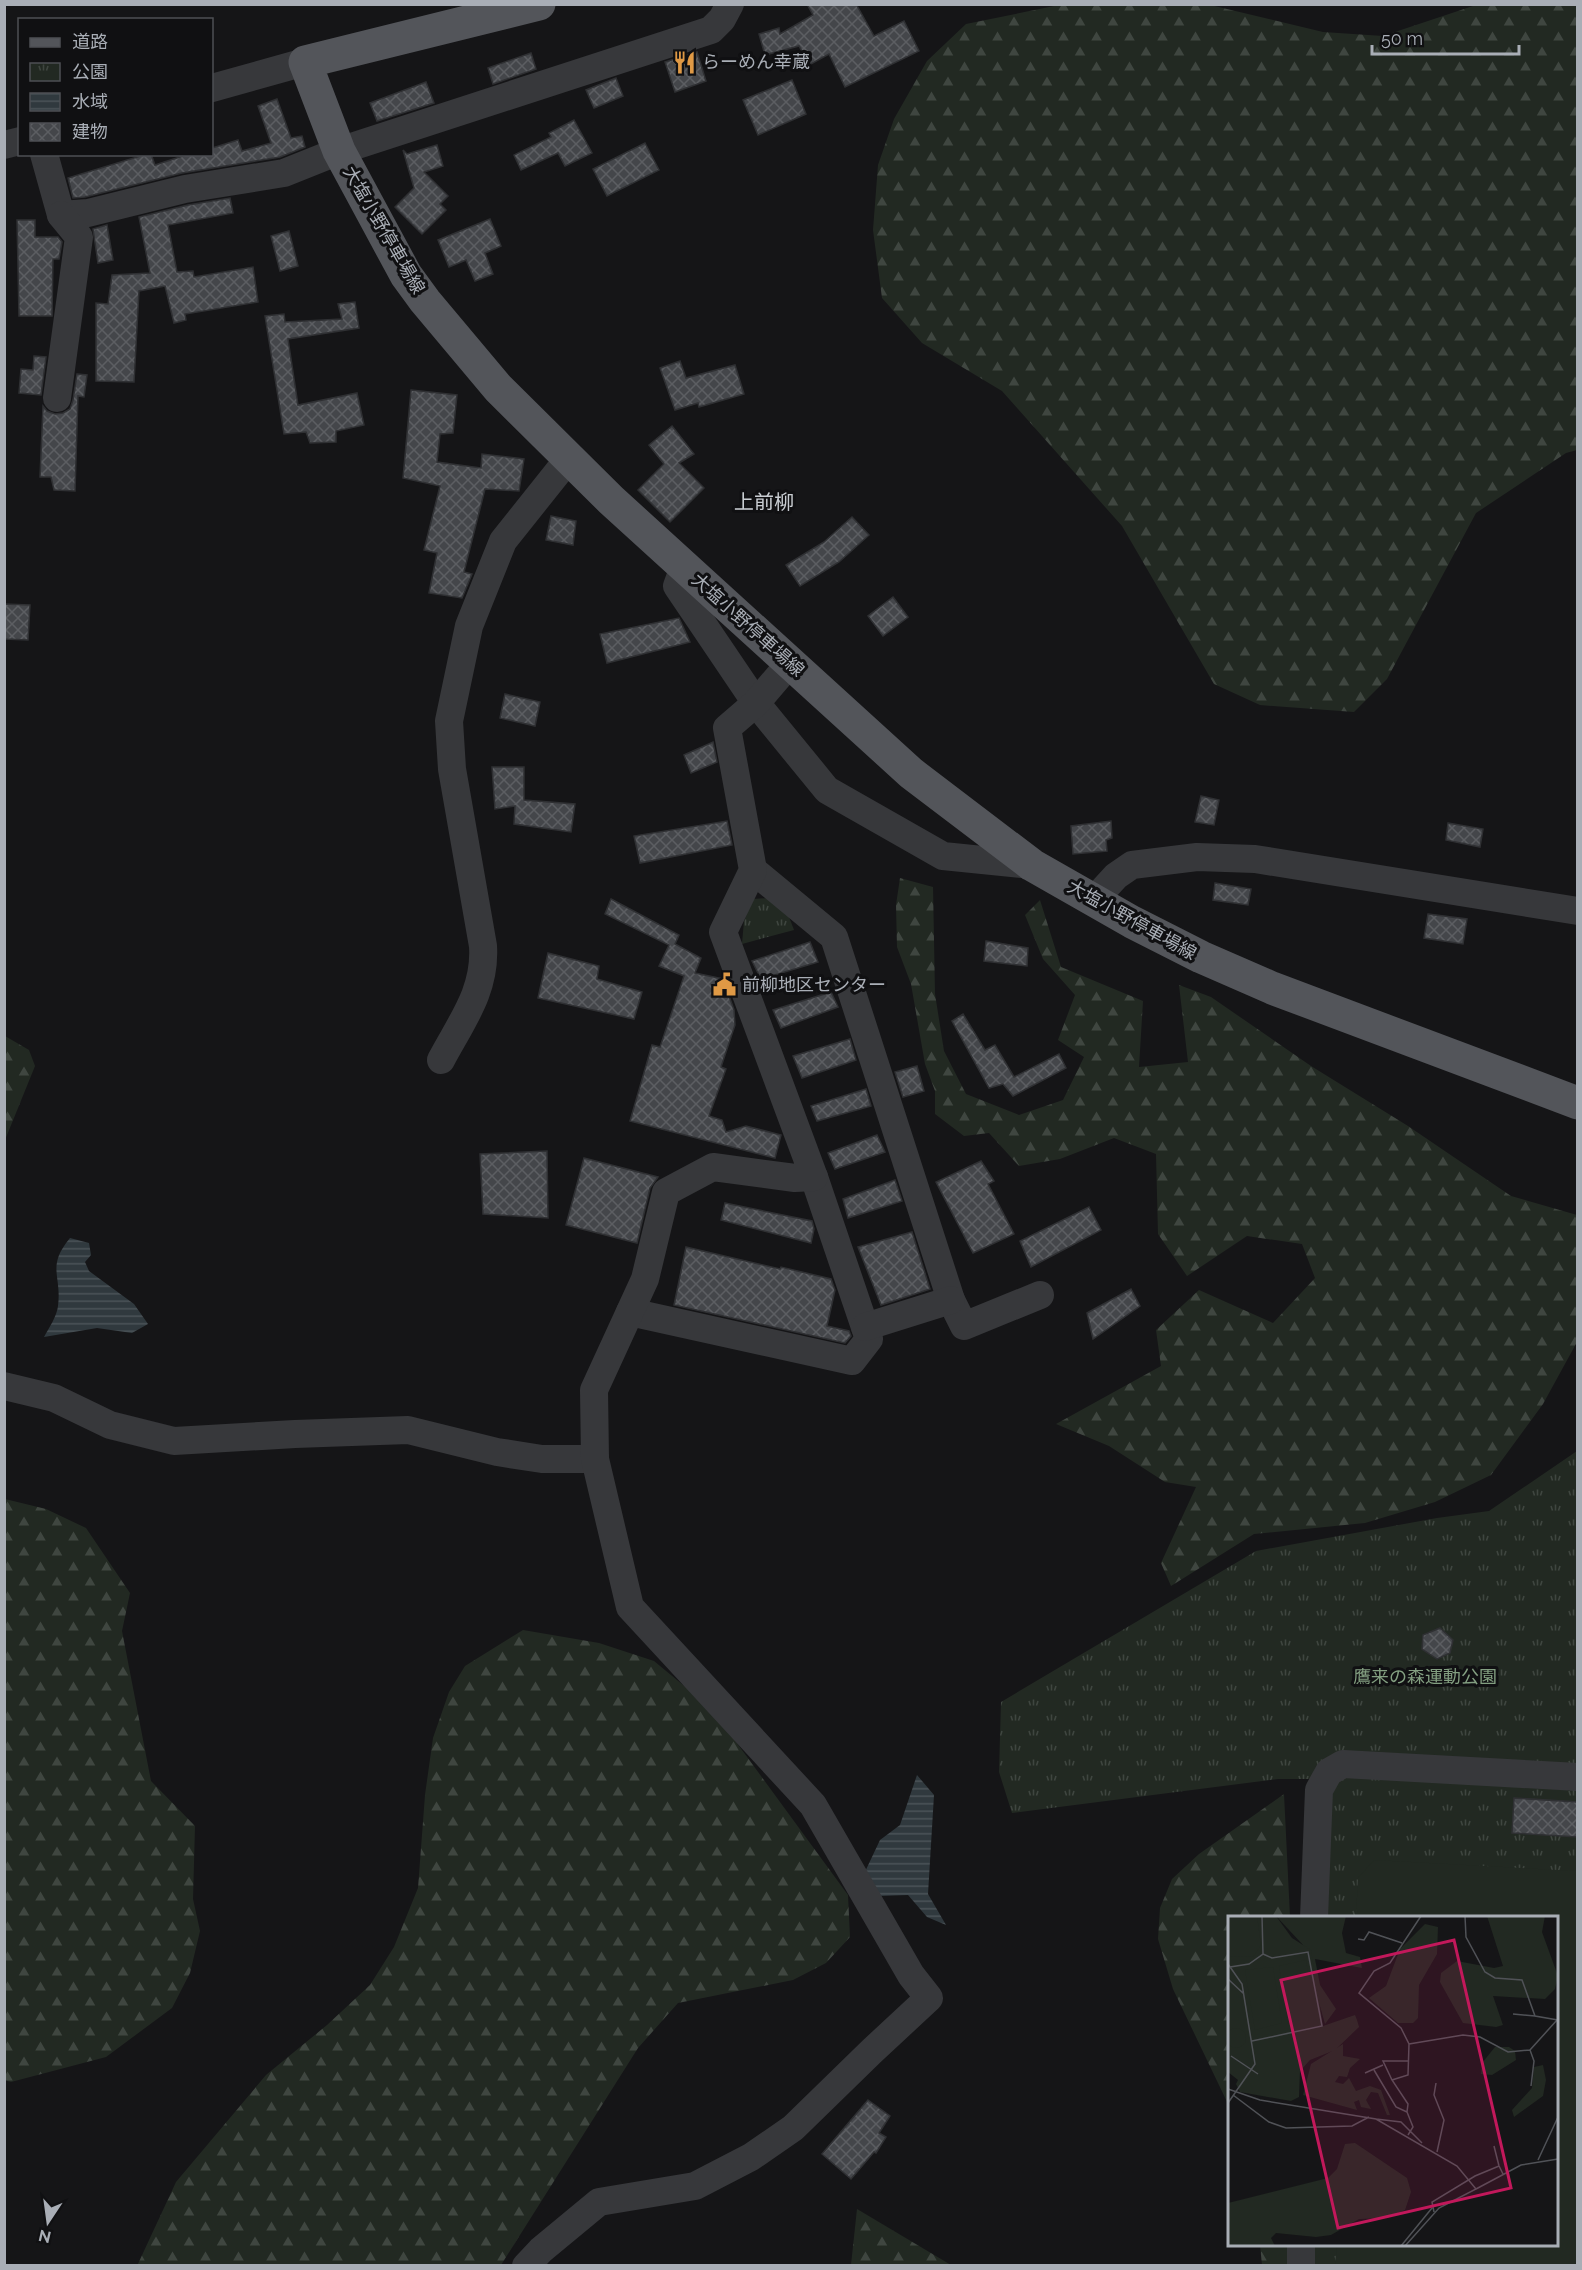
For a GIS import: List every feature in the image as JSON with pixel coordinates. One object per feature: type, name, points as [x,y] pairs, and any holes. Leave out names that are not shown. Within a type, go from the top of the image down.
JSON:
[{"type":"main road","points":[[305,62],[539,4]]},
{"type":"main road","name":"大塩小野停車場線","points":[[305,62],[339,152],[406,275],[498,388],[569,461],[912,772],[1032,866],[1132,922],[1201,957],[1272,988],[1578,1103]]},
{"type":"street","points":[[61,215],[88,213],[185,189],[284,173],[339,152],[711,30],[722,19],[729,4]]},
{"type":"street","points":[[213,88],[305,62]]},
{"type":"street","points":[[45,156],[61,215],[79,237],[57,398]]},
{"type":"street","points":[[441,1060],[475,996],[484,965],[483,946],[452,769],[449,721],[451,710],[470,626],[503,541],[569,461]]},
{"type":"street","points":[[684,567],[677,586],[756,703],[827,790],[943,856],[1032,866]]},
{"type":"street","points":[[630,1312],[852,1361],[869,1339],[814,1177],[723,932],[753,870],[728,728],[756,703],[791,662]]},
{"type":"street","points":[[1094,900],[1116,876],[1132,865],[1197,856],[1256,859],[1578,911]]},
{"type":"street","points":[[753,870],[834,937],[951,1300],[964,1326],[1040,1296]]},
{"type":"street","points":[[526,2265],[599,2202],[695,2186],[751,2157],[793,2128],[929,1998],[911,1975],[813,1805],[630,1607],[595,1459],[594,1390],[645,1279],[666,1192],[713,1167],[795,1178],[814,1177]]},
{"type":"street","points":[[865,1327],[951,1300]]},
{"type":"street","points":[[4,1386],[54,1398],[110,1425],[174,1441],[408,1430],[497,1452],[531,1457],[595,1459]]},
{"type":"street","points":[[1314,1916],[1319,1790],[1329,1772],[1343,1764],[1578,1778]]},
{"type":"street","points":[[1301,2246],[1301,2265]]},
{"type":"green space","points":[[1206,4],[1323,32],[1383,36],[1476,5],[1577,5],[1577,450],[1566,453],[1476,513],[1387,679],[1354,712],[1260,705],[1214,684],[1122,526],[1002,391],[922,343],[882,298],[873,230],[878,165],[894,119],[927,61],[966,24],[1059,5]]},
{"type":"green space","points":[[900,878],[933,887],[935,994],[944,1051],[966,1094],[1019,1115],[1063,1100],[1084,1057],[1058,1040],[1075,995],[1043,959],[1025,915],[1040,900],[1061,967],[1143,1001],[1139,1067],[1188,1062],[1179,985],[1211,997],[1311,1066],[1408,1126],[1511,1196],[1577,1215],[1577,1342],[1543,1404],[1491,1475],[1435,1502],[1365,1523],[1254,1534],[1171,1586],[1161,1563],[1196,1487],[1165,1482],[1109,1446],[1056,1424],[1161,1366],[1156,1330],[1199,1290],[1273,1323],[1315,1278],[1302,1244],[1247,1236],[1187,1276],[1158,1234],[1156,1154],[1114,1138],[1060,1159],[1019,1166],[989,1133],[964,1136],[935,1114],[935,1091],[925,1064],[911,984],[897,947],[896,905]]},
{"type":"green space","points":[[770,898],[789,917],[794,930],[742,944],[744,921],[753,899]]},
{"type":"green space","points":[[5,1036],[29,1050],[35,1066],[5,1140]]},
{"type":"green space","name":"鷹来の森運動公園","points":[[1577,1451],[1577,2265],[1275,2265],[1276,2246],[1558,2246],[1558,1916],[1301,1916],[1311,1779],[1278,1779],[1012,1813],[999,1772],[1001,1702],[1256,1551],[1437,1518],[1489,1511]]},
{"type":"green space","points":[[5,1499],[46,1509],[86,1528],[130,1593],[122,1631],[151,1781],[195,1826],[193,1899],[200,1931],[190,1973],[172,2008],[106,2057],[11,2082],[4,2080]]},
{"type":"green space","points":[[523,1630],[599,1643],[654,1661],[712,1709],[848,1895],[850,1937],[826,1963],[793,1980],[678,2003],[638,2048],[501,2265],[137,2266],[176,2182],[266,2075],[327,2025],[370,1985],[394,1947],[418,1888],[425,1795],[433,1738],[449,1692],[465,1666]]},
{"type":"green space","points":[[1284,1794],[1290,1916],[1228,1916],[1228,2104],[1173,1989],[1158,1939],[1160,1908],[1172,1879],[1199,1854]]},
{"type":"green space","points":[[1374,1860],[1577,1871],[1577,2265],[1335,2265],[1337,2246],[1558,2246],[1558,1916],[1356,1916],[1358,1878]]},
{"type":"green space","points":[[857,2209],[951,2265],[851,2265]]},
{"type":"green space","points":[[1260,2246],[1306,2246],[1307,2265],[1262,2265]]},
{"type":"water","points":[[70,1238],[89,1243],[91,1255],[85,1262],[89,1271],[134,1304],[148,1324],[132,1333],[97,1328],[44,1337],[57,1310],[59,1295],[56,1271],[59,1256]]},
{"type":"water","points":[[917,1775],[934,1795],[928,1894],[946,1925],[927,1917],[908,1895],[880,1896],[863,1876],[880,1840],[900,1825]]},
{"type":"building","points":[[807,4],[856,4],[874,36],[904,21],[919,51],[845,87],[829,54],[809,65],[799,46],[765,55],[759,34],[779,28],[780,34],[813,15]]},
{"type":"building","points":[[697,52],[706,81],[675,92],[665,62]]},
{"type":"building","points":[[531,53],[536,69],[493,84],[488,68]]},
{"type":"building","points":[[616,78],[623,96],[594,108],[586,90]]},
{"type":"building","points":[[792,80],[806,114],[758,135],[743,100]]},
{"type":"building","points":[[426,82],[434,103],[377,121],[370,103]]},
{"type":"building","points":[[277,99],[291,138],[302,136],[305,147],[280,157],[182,173],[73,198],[68,178],[140,156],[152,156],[155,165],[183,156],[213,156],[213,148],[238,140],[242,151],[271,143],[258,106]]},
{"type":"building","points":[[574,120],[592,153],[565,166],[558,153],[521,170],[514,155],[551,137],[549,133]]},
{"type":"building","points":[[645,143],[659,170],[607,196],[593,169]]},
{"type":"building","points":[[437,145],[443,166],[424,172],[448,196],[440,204],[446,210],[422,234],[395,207],[414,188],[403,150],[407,154]]},
{"type":"building","points":[[230,198],[233,213],[168,225],[177,272],[193,271],[194,277],[253,267],[258,302],[185,314],[186,320],[174,323],[165,286],[139,291],[134,382],[96,381],[96,303],[108,304],[112,275],[150,273],[139,217]]},
{"type":"building","points":[[490,219],[501,246],[485,253],[493,274],[475,281],[466,260],[449,267],[438,240]]},
{"type":"building","points":[[17,220],[35,220],[35,237],[58,237],[62,242],[59,259],[53,259],[52,316],[19,316]]},
{"type":"building","points":[[107,225],[113,260],[98,263],[93,229]]},
{"type":"building","points":[[289,231],[298,266],[280,271],[271,236]]},
{"type":"building","points":[[355,302],[359,328],[288,339],[298,405],[357,393],[364,425],[336,431],[336,442],[310,443],[306,432],[284,434],[265,316],[284,314],[285,322],[342,319],[338,304]]},
{"type":"building","points":[[34,356],[46,357],[41,395],[19,393],[21,369],[33,370]]},
{"type":"building","points":[[680,361],[686,378],[735,365],[744,394],[699,407],[698,403],[675,410],[660,368]]},
{"type":"building","points":[[77,374],[87,375],[84,397],[78,396],[75,491],[54,490],[51,477],[40,477],[43,406],[47,411],[55,414],[70,409]]},
{"type":"building","points":[[411,390],[457,395],[453,433],[440,434],[437,462],[481,468],[482,454],[524,459],[519,491],[485,489],[464,572],[472,574],[462,598],[429,593],[437,553],[424,550],[440,486],[403,478]]},
{"type":"building","points":[[672,426],[694,454],[679,463],[704,488],[670,522],[638,490],[664,464],[649,445]]},
{"type":"building","points":[[551,516],[576,521],[573,545],[546,540]]},
{"type":"building","points":[[852,517],[869,535],[839,562],[800,586],[786,565],[824,542]]},
{"type":"building","points":[[893,597],[908,617],[883,636],[868,616]]},
{"type":"building","points":[[4,604],[30,605],[28,640],[4,639]]},
{"type":"building","points":[[679,618],[690,642],[607,663],[600,634]]},
{"type":"building","points":[[505,694],[540,702],[535,726],[500,718]]},
{"type":"building","points":[[713,742],[717,762],[691,773],[684,755]]},
{"type":"building","points":[[492,767],[524,767],[524,800],[575,804],[571,832],[514,824],[515,806],[495,809]]},
{"type":"building","points":[[1201,796],[1219,800],[1214,825],[1195,822]]},
{"type":"building","points":[[727,821],[732,845],[640,863],[634,836]]},
{"type":"building","points":[[1111,821],[1112,838],[1106,840],[1107,851],[1073,854],[1071,826]]},
{"type":"building","points":[[1448,823],[1483,829],[1480,847],[1446,840]]},
{"type":"building","points":[[1215,883],[1251,889],[1248,905],[1213,900]]},
{"type":"building","points":[[611,899],[679,935],[675,944],[701,958],[695,973],[723,979],[734,1010],[735,1025],[721,1067],[726,1069],[709,1116],[722,1120],[726,1132],[746,1126],[781,1135],[775,1158],[630,1121],[652,1045],[660,1047],[684,976],[659,966],[669,945],[605,914]]},
{"type":"building","points":[[1428,914],[1467,919],[1463,944],[1424,938]]},
{"type":"building","points":[[986,941],[1028,948],[1027,966],[984,961]]},
{"type":"building","points":[[810,942],[818,962],[761,979],[752,961]]},
{"type":"building","points":[[548,953],[599,966],[597,979],[642,992],[634,1019],[538,998]]},
{"type":"building","points":[[831,992],[838,1007],[781,1028],[773,1010]]},
{"type":"building","points":[[963,1014],[985,1050],[995,1045],[1014,1077],[1059,1054],[1066,1068],[1013,1096],[1003,1084],[989,1088],[952,1021]]},
{"type":"building","points":[[850,1039],[856,1060],[802,1078],[793,1056]]},
{"type":"building","points":[[917,1066],[924,1091],[903,1097],[895,1072]]},
{"type":"building","points":[[866,1089],[871,1106],[817,1121],[811,1106]]},
{"type":"building","points":[[877,1135],[885,1152],[835,1169],[828,1153]]},
{"type":"building","points":[[547,1151],[548,1218],[483,1214],[480,1154]]},
{"type":"building","points":[[584,1158],[658,1177],[650,1188],[637,1243],[566,1225]]},
{"type":"building","points":[[981,1161],[994,1181],[988,1184],[1014,1234],[973,1253],[936,1182]]},
{"type":"building","points":[[895,1180],[902,1201],[848,1218],[843,1199]]},
{"type":"building","points":[[725,1203],[812,1221],[814,1229],[811,1243],[721,1220]]},
{"type":"building","points":[[1089,1207],[1101,1230],[1031,1267],[1020,1241]]},
{"type":"building","points":[[912,1232],[930,1289],[881,1305],[858,1247]]},
{"type":"building","points":[[686,1247],[831,1279],[835,1290],[827,1326],[849,1331],[851,1336],[845,1343],[674,1305]]},
{"type":"building","points":[[1131,1289],[1140,1306],[1093,1339],[1087,1313]]},
{"type":"building","points":[[1440,1628],[1453,1640],[1450,1653],[1437,1659],[1422,1649],[1423,1635]]},
{"type":"building","points":[[1514,1798],[1578,1802],[1578,1837],[1512,1833]]},
{"type":"building","points":[[868,2100],[890,2116],[879,2133],[886,2137],[876,2153],[874,2152],[851,2179],[822,2154]]},
{"type":"place","name":"らーめん幸蔵","points":[[684,62]]},
{"type":"place","name":"前柳地区センター","points":[[724,985]]},
{"type":"district","name":"上前柳","points":[[764,502]]}]
